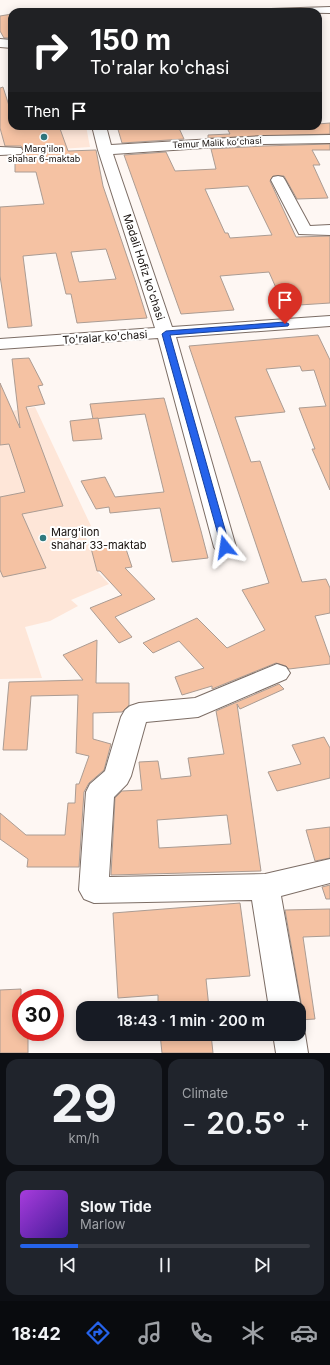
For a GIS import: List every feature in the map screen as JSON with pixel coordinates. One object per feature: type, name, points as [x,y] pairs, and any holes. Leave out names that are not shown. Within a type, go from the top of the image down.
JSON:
[{"type":"street","name":"Madali Hofiz ko'chasi","points":[[100,130],[105,150],[166,334],[225,547]]},
{"type":"street","points":[[255,130],[264,140]]},
{"type":"street","points":[[321,130],[329,139]]},
{"type":"street","name":"Temur Malik koʻchasi","points":[[105,150],[264,140],[329,139]]},
{"type":"street","points":[[0,151],[16,151]]},
{"type":"street","points":[[278,180],[305,231],[330,230]]},
{"type":"street","name":"To'ralar ko'chasi","points":[[0,344],[166,334],[330,320]]},
{"type":"street","points":[[277,673],[198,707],[139,713],[134,717],[117,776],[100,792],[94,890],[265,887],[330,872]]},
{"type":"street","points":[[265,887],[284,1001]]},
{"type":"street","points":[[290,1041],[292,1053]]},
{"type":"shaded area","name":"Marg'ilon shahar 6-maktab","points":[[0,107],[3,110],[8,110],[8,130],[87,130],[90,147],[30,151],[0,148]]},
{"type":"shaded area","name":"Marg'ilon shahar 33-maktab","points":[[35,407],[91,526],[81,528],[91,548],[97,571],[109,584],[71,600],[78,606],[50,621],[25,627],[42,678],[0,679],[0,413]]},
{"type":"building","points":[[8,15],[8,38],[4,38],[0,31],[0,16]]},
{"type":"building","points":[[3,87],[8,103],[8,130],[60,130],[68,151],[96,150],[103,186],[147,318],[77,323],[71,294],[66,294],[56,253],[23,256],[32,326],[8,328],[0,276],[0,207],[44,204],[36,172],[15,172],[15,159],[9,159],[8,156],[21,156],[24,150],[21,146],[5,146],[0,128],[0,88]],"holes":[[[106,249],[116,279],[79,282],[71,252]]]},
{"type":"building","points":[[330,123],[330,134],[208,138],[208,135],[230,134],[228,130],[322,130],[322,124]]},
{"type":"building","points":[[118,130],[180,130],[184,139],[122,143]]},
{"type":"building","points":[[330,144],[330,150],[312,150],[320,165],[313,165],[328,198],[297,199],[284,176],[273,176],[270,181],[296,237],[330,236],[330,303],[284,306],[269,272],[220,276],[234,310],[181,314],[124,155],[166,152],[175,171],[216,169],[211,149]],"holes":[[[248,186],[272,235],[230,238],[228,233],[225,233],[205,189]]]},
{"type":"building","points":[[318,335],[330,360],[330,490],[312,449],[315,449],[299,408],[326,406],[314,370],[302,371],[300,366],[266,369],[285,412],[235,417],[251,462],[260,461],[302,582],[326,579],[330,588],[330,613],[315,616],[330,658],[330,664],[289,669],[286,666],[276,663],[212,689],[212,686],[182,695],[175,677],[204,668],[179,641],[153,653],[143,643],[197,618],[227,648],[265,630],[242,590],[269,583],[189,346]]},
{"type":"building","points":[[29,358],[43,385],[38,386],[45,404],[26,407],[63,506],[22,514],[46,568],[3,577],[0,570],[0,497],[25,492],[9,444],[0,445],[0,383],[20,428],[12,359]]},
{"type":"building","points":[[164,398],[208,558],[172,562],[160,508],[110,513],[109,507],[96,509],[81,481],[105,477],[115,497],[164,492],[145,414],[93,419],[90,404]]},
{"type":"building","points":[[98,418],[102,439],[73,441],[70,421]]},
{"type":"building","points":[[124,543],[132,567],[125,568],[155,599],[115,617],[132,637],[119,643],[90,608],[122,595],[100,571],[97,571],[91,548]]},
{"type":"building","points":[[97,640],[96,683],[129,683],[129,705],[122,712],[93,713],[93,739],[111,744],[104,770],[89,783],[84,792],[79,867],[27,867],[28,859],[0,839],[0,813],[26,835],[65,835],[68,803],[75,803],[76,784],[79,784],[89,756],[76,753],[78,695],[31,696],[27,750],[3,750],[9,682],[83,680],[63,655]]},
{"type":"building","points":[[279,684],[284,689],[240,709],[237,704],[261,871],[111,875],[115,798],[122,791],[142,790],[139,762],[158,761],[161,779],[191,776],[188,758],[224,754],[216,711]],"holes":[[[227,815],[231,844],[159,848],[157,820]]]},
{"type":"building","points":[[324,737],[330,748],[330,778],[277,791],[268,772],[301,764],[292,745]]},
{"type":"building","points":[[330,827],[330,858],[315,861],[306,830]]},
{"type":"building","points":[[330,885],[330,899],[326,899],[322,887]]},
{"type":"building","points":[[240,903],[250,976],[206,979],[208,1001],[158,1001],[158,995],[118,998],[113,913]]},
{"type":"building","points":[[330,909],[330,936],[303,937],[315,1019],[306,1020],[306,1001],[301,1001],[285,910]]},
{"type":"building","points":[[12,989],[12,1041],[28,1041],[28,1053],[0,1053],[0,990]]},
{"type":"building","points":[[161,1041],[212,1041],[213,1053],[162,1053]]},
{"type":"place","name":"Marg'ilon shahar 6-maktab","points":[[44,137]]},
{"type":"place","name":"Marg'ilon shahar 33-maktab","points":[[43,538]]},
{"type":"route","points":[[225,547],[166,334],[285,324]]}]
